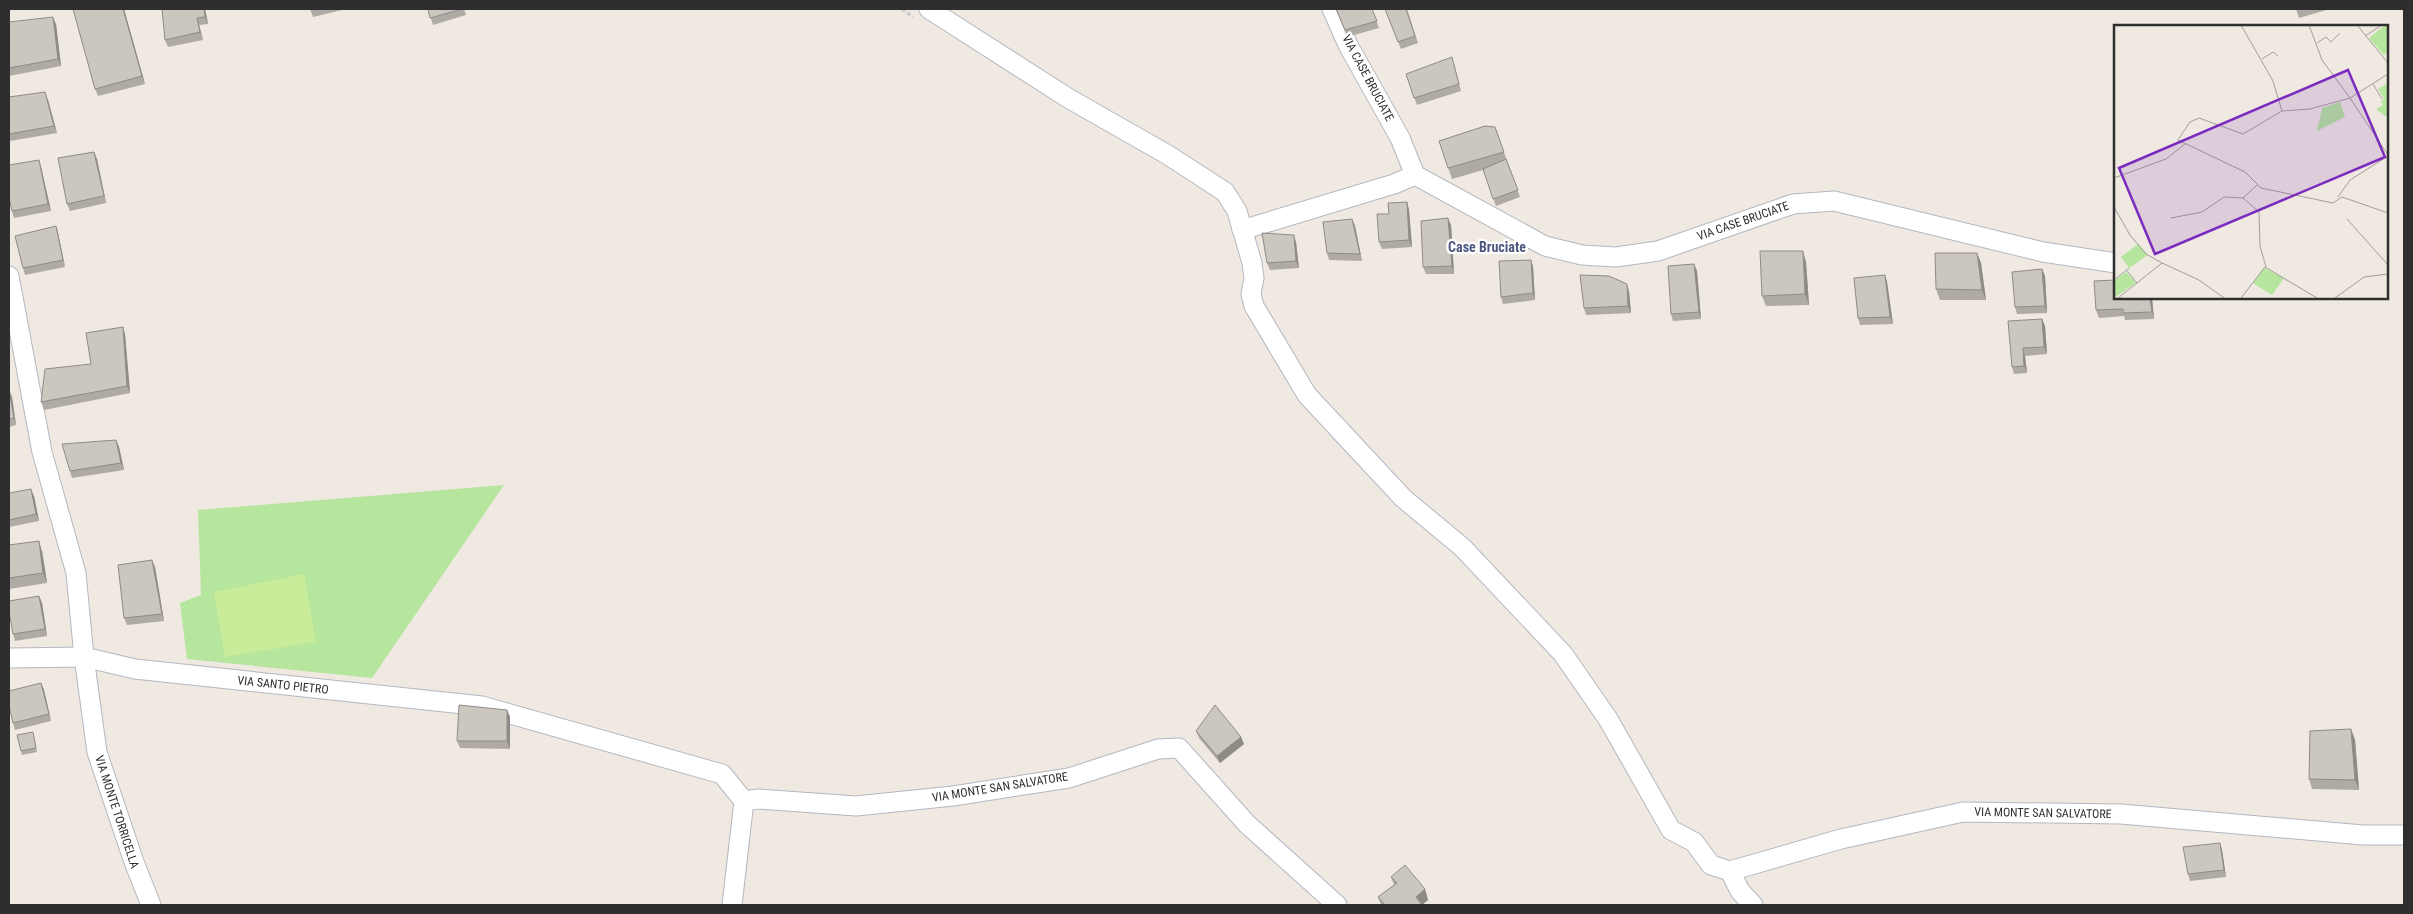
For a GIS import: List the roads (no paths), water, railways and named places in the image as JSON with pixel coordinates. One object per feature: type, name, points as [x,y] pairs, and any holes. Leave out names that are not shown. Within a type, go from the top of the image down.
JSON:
[{"type":"street","points":[[929,9],[1068,98],[1168,155],[1225,192],[1237,211],[1252,263],[1254,278],[1251,294],[1254,306],[1307,394],[1404,498],[1462,547],[1563,654],[1608,719],[1671,830],[1694,842],[1711,865],[1730,871],[1740,891],[1754,905]]},
{"type":"street","name":"VIA CASE BRUCIATE","points":[[1332,9],[1348,45],[1400,138],[1415,175],[1545,246],[1582,255],[1616,257],[1658,251],[1793,204],[1834,201],[2043,252],[2114,263]]},
{"type":"street","points":[[1242,230],[1394,184],[1415,175]]},
{"type":"street","points":[[9,276],[42,452],[76,573],[84,657]]},
{"type":"street","name":"VIA SANTO PIETRO","points":[[9,658],[84,657],[134,669],[482,706],[722,774],[744,801]]},
{"type":"street","name":"VIA MONTE TORRICELLA","points":[[84,657],[97,752],[150,905]]},
{"type":"street","name":"VIA MONTE SAN SALVATORE","points":[[744,801],[759,800],[856,806],[953,796],[1069,778],[1158,749],[1180,748],[1247,824],[1337,905]]},
{"type":"street","points":[[732,905],[744,801]]},
{"type":"street","name":"VIA MONTE SAN SALVATORE","points":[[1730,871],[1841,839],[1963,812],[2121,814],[2363,835],[2404,835]]},
{"type":"district","name":"Case Bruciate","points":[[1487,247]]}]
